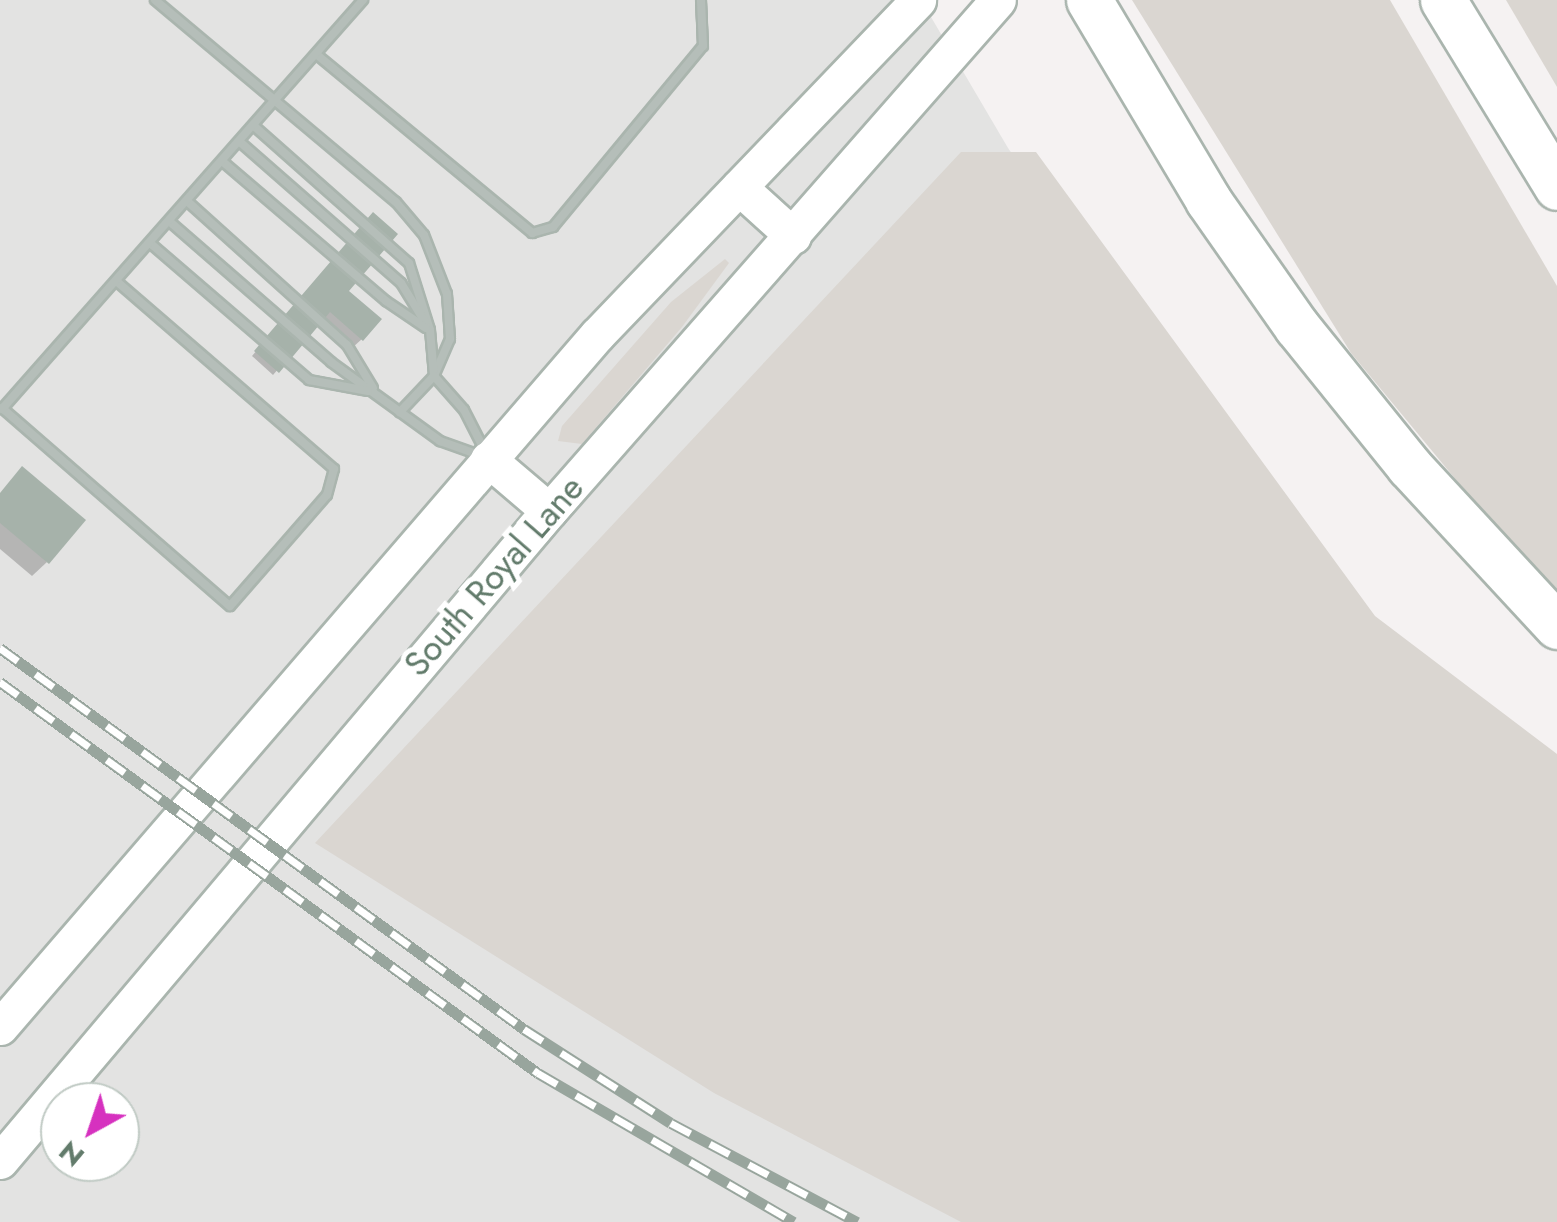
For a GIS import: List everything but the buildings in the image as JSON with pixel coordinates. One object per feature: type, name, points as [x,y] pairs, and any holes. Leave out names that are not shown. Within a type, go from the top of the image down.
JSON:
[{"type":"highway","points":[[1090,0],[1208,200],[1297,327],[1409,466],[1557,626]]},
{"type":"highway","points":[[1442,0],[1557,187]]},
{"type":"main road","points":[[0,1027],[488,459],[739,186],[918,0]]},
{"type":"main road","name":"South Royal Lane","points":[[0,1161],[549,511],[998,0]]},
{"type":"main road","points":[[739,186],[794,236]]},
{"type":"main road","points":[[488,459],[549,511]]},
{"type":"lane","points":[[154,0],[396,202],[424,235],[451,315],[450,339],[434,376],[400,412]]},
{"type":"lane","points":[[116,281],[334,470],[327,495],[230,606],[1,409],[363,0]]},
{"type":"lane","points":[[316,54],[532,233],[553,227],[703,46],[700,0]]},
{"type":"lane","points":[[254,126],[409,264],[430,330],[434,376],[464,410],[488,459]]},
{"type":"lane","points":[[240,142],[401,283],[430,330]]},
{"type":"lane","points":[[222,161],[386,301],[430,330]]},
{"type":"lane","points":[[187,202],[347,345],[375,392]]},
{"type":"lane","points":[[169,221],[400,412],[440,441],[488,459]]},
{"type":"lane","points":[[150,243],[310,380],[375,392]]},
{"type":"shaded area","points":[[0,0],[921,0],[1008,148],[1557,936],[1557,1222],[0,1222]]},
{"type":"shaded area","points":[[1132,0],[1390,0],[1557,286],[1557,591],[1505,539],[1351,353]]},
{"type":"shaded area","points":[[1506,0],[1557,0],[1557,87]]},
{"type":"shaded area","points":[[961,152],[1036,152],[1375,616],[1557,754],[1557,1222],[961,1222],[714,1093],[315,843]]},
{"type":"shaded area","points":[[725,259],[729,263],[682,327],[582,444],[558,441],[562,426],[671,302]]},
{"type":"railway","points":[[0,648],[524,1029],[671,1123],[857,1222]]},
{"type":"railway","points":[[0,682],[538,1073],[794,1222]]}]
